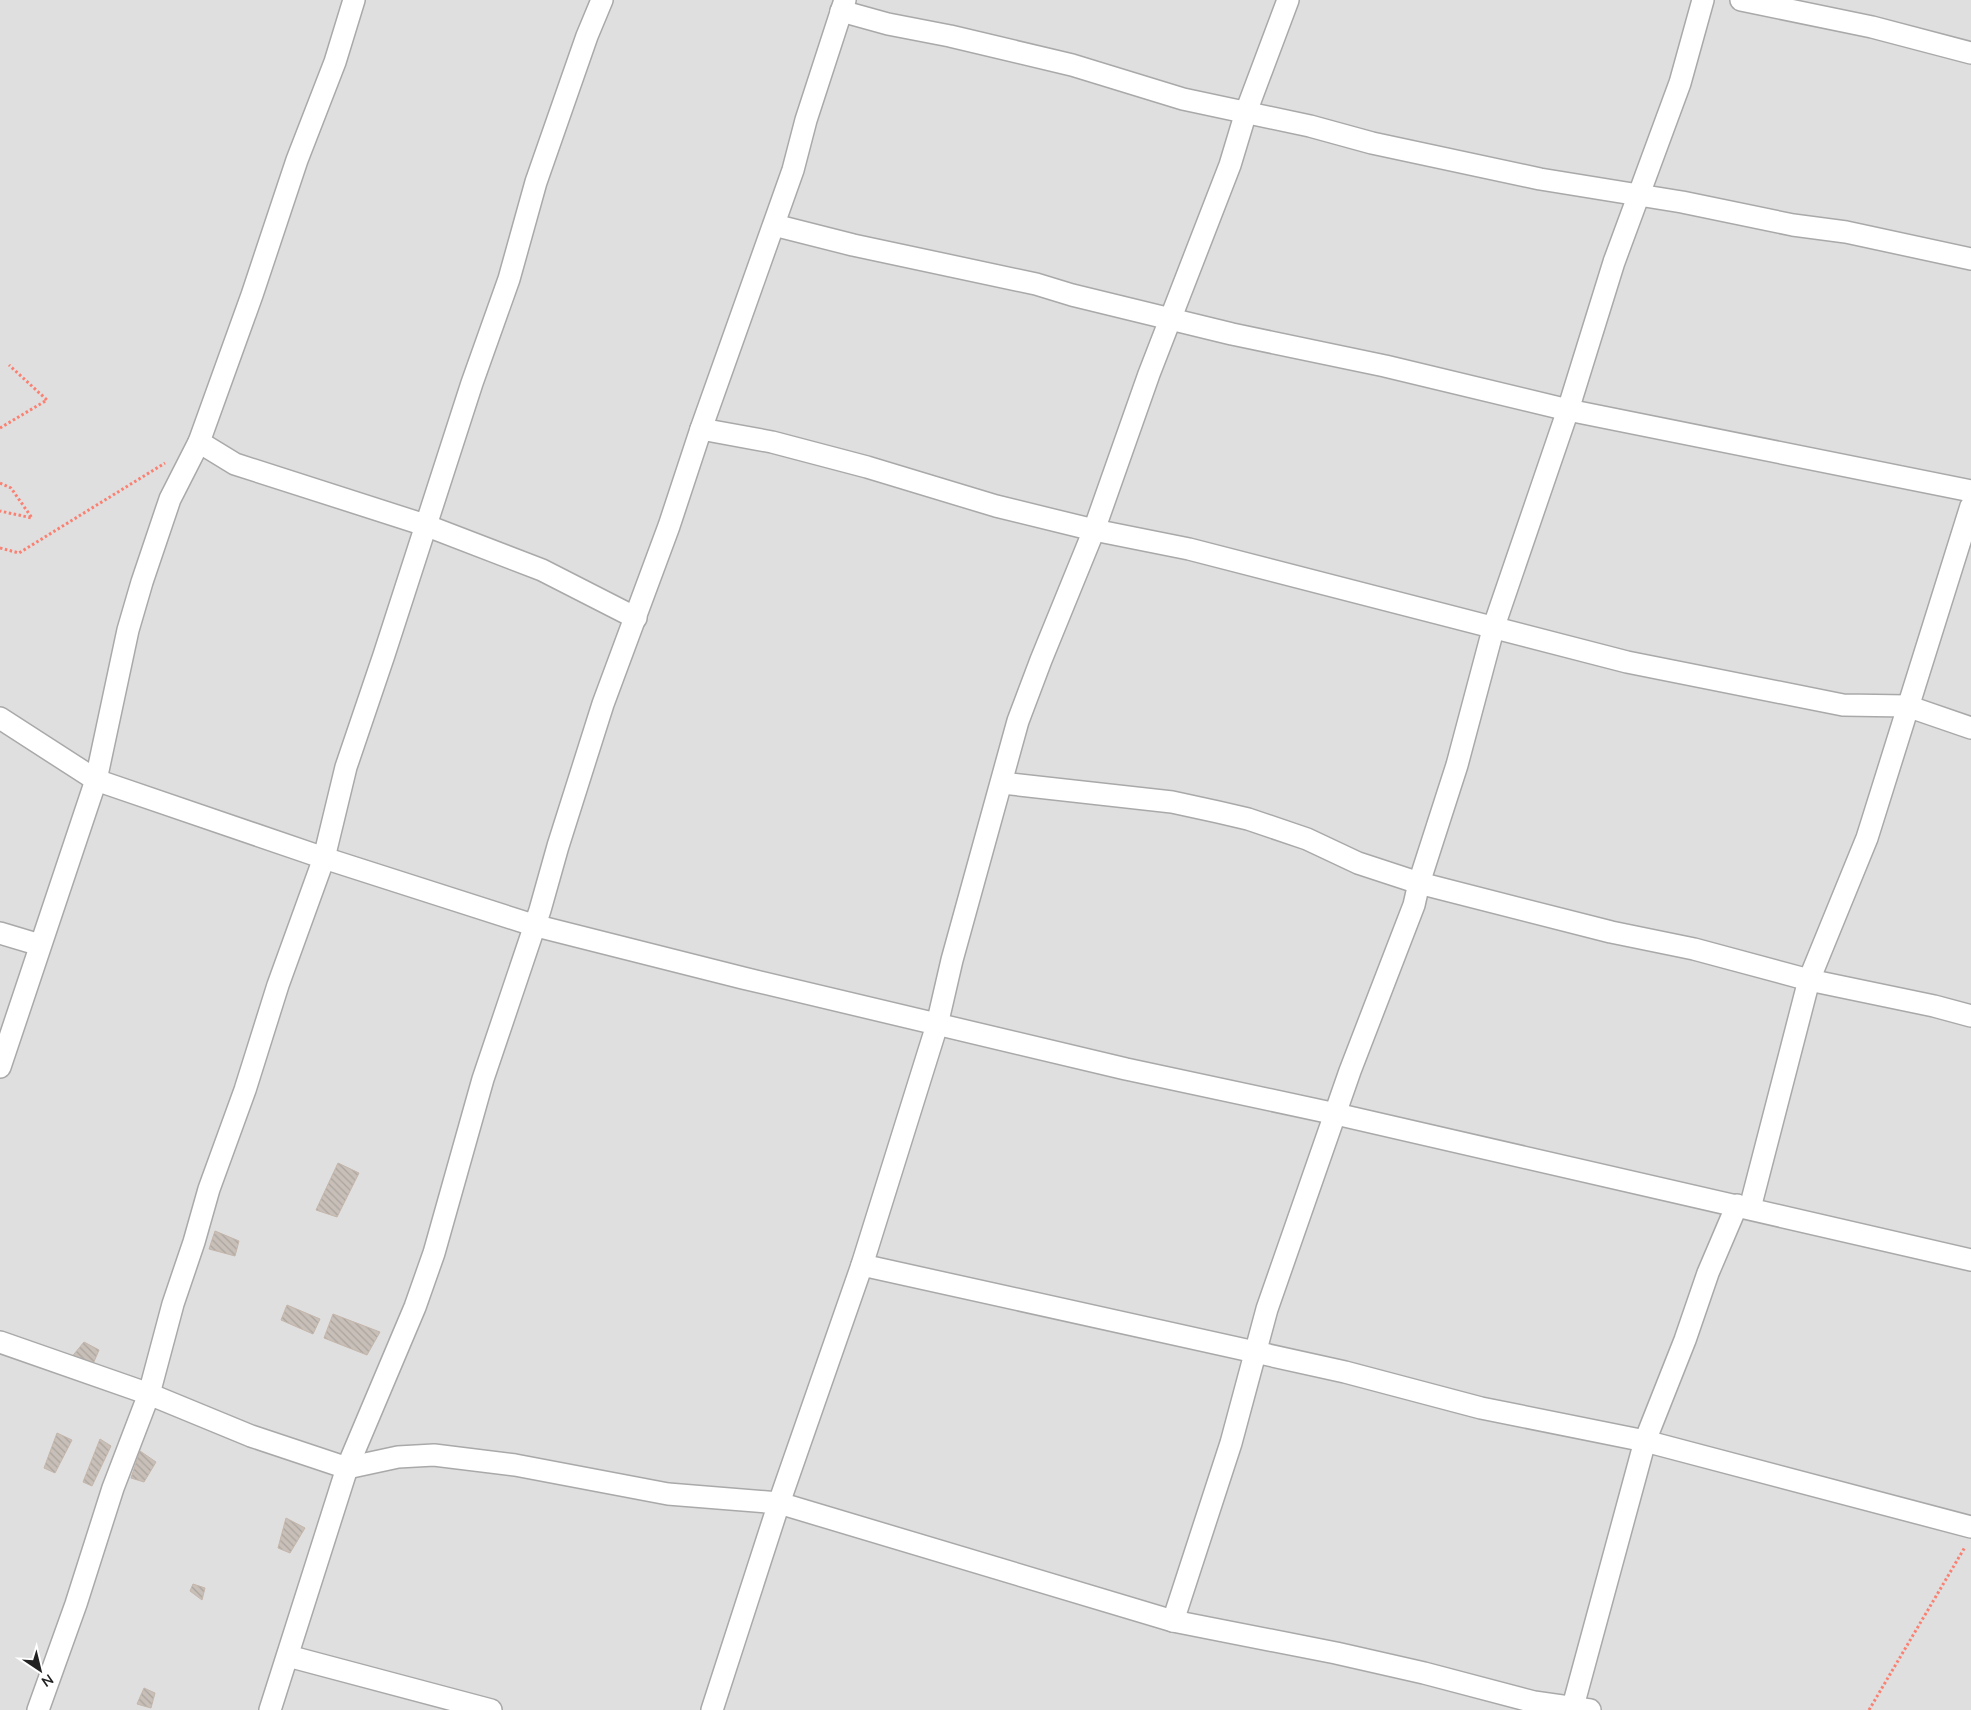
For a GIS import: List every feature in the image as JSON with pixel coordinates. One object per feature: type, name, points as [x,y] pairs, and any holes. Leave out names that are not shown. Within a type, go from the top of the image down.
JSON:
[{"type":"street","points":[[0,1067],[96,780],[128,630],[142,582],[170,499],[199,442],[297,160],[335,62],[354,0]]},
{"type":"street","points":[[38,1710],[76,1604],[113,1488],[149,1394],[209,1189],[245,1090],[278,985],[324,858],[346,767],[425,525],[509,279],[536,182],[587,36],[602,0]]},
{"type":"street","points":[[712,1710],[780,1503],[862,1265],[937,1025],[954,951],[1022,712],[1040,660],[1094,530],[1170,319],[1230,165],[1246,112],[1288,0]]},
{"type":"street","points":[[1173,1621],[1231,1443],[1267,1309],[1350,1071],[1404,935],[1457,765],[1494,626],[1568,410],[1614,262],[1680,83],[1703,0]]},
{"type":"street","points":[[1741,0],[1872,27],[1971,53]]},
{"type":"street","points":[[270,1710],[347,1468],[415,1307],[434,1253],[483,1079],[540,910],[553,862],[618,658],[636,618],[793,170],[809,112],[843,5],[888,24],[958,38],[1072,65],[1183,99],[1310,126],[1372,143],[1540,179],[1640,195],[1785,223],[1846,232],[1971,258]]},
{"type":"street","points":[[774,225],[854,245],[1036,284],[1072,295],[1170,319],[1385,366],[1568,410],[1971,492]]},
{"type":"street","points":[[701,429],[772,442],[867,467],[996,506],[1094,530],[1189,549],[1494,626],[1627,662],[1843,705],[1907,706],[1971,728]]},
{"type":"street","points":[[199,442],[234,464],[425,525],[542,570],[636,618]]},
{"type":"street","points":[[0,1342],[149,1394],[251,1436],[347,1468],[398,1457],[434,1455],[515,1465],[668,1494],[780,1503],[1173,1621],[1336,1653],[1424,1673],[1534,1702],[1579,1709],[1645,1442],[1679,1356],[1708,1273],[1744,1206],[1809,980],[1867,838],[1971,506]]},
{"type":"street","points":[[0,718],[96,780],[324,858],[534,925],[937,1025],[1126,1069],[1336,1114],[1744,1206],[1971,1260]]},
{"type":"street","points":[[1002,783],[1172,802],[1233,815],[1306,839],[1358,863],[1420,883],[1809,980],[1934,1006],[1971,1016]]},
{"type":"street","points":[[0,933],[40,945]]},
{"type":"street","points":[[862,1265],[1187,1336],[1256,1354],[1345,1372],[1481,1408],[1645,1442],[1969,1536]]},
{"type":"street","points":[[288,1656],[491,1710]]},
{"type":"path","points":[[0,428],[47,400],[9,365]]},
{"type":"path","points":[[0,548],[19,553],[167,462]]},
{"type":"path","points":[[0,483],[11,488],[32,518],[0,511]]},
{"type":"path","points":[[1869,1710],[1969,1536]]},
{"type":"shaded area","points":[[0,0],[1971,0],[1971,1710],[0,1710]]},
{"type":"building","points":[[338,1163],[359,1173],[337,1217],[316,1210]]},
{"type":"building","points":[[215,1231],[239,1241],[235,1256],[209,1249]]},
{"type":"building","points":[[287,1305],[320,1319],[313,1334],[281,1320]]},
{"type":"building","points":[[333,1314],[380,1332],[367,1355],[324,1338]]},
{"type":"building","points":[[84,1342],[99,1350],[93,1364],[70,1359]]},
{"type":"building","points":[[57,1433],[72,1440],[55,1473],[44,1468]]},
{"type":"building","points":[[100,1439],[111,1446],[92,1486],[83,1482]]},
{"type":"building","points":[[140,1451],[156,1462],[144,1482],[131,1478]]},
{"type":"building","points":[[286,1518],[305,1528],[290,1553],[278,1548]]},
{"type":"building","points":[[193,1584],[205,1588],[202,1600],[190,1591]]},
{"type":"building","points":[[144,1688],[155,1693],[151,1708],[137,1704]]}]
